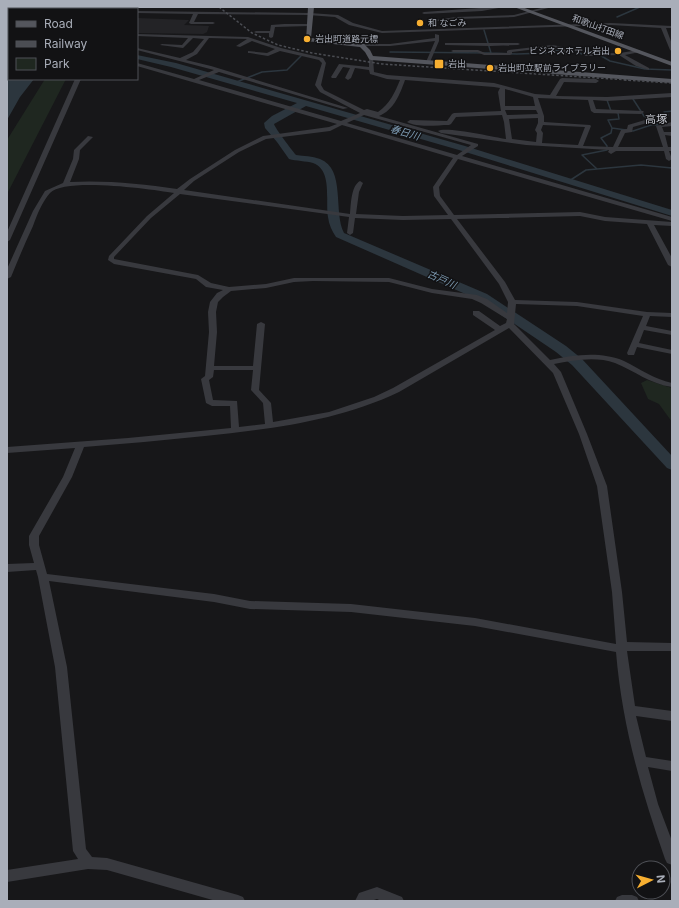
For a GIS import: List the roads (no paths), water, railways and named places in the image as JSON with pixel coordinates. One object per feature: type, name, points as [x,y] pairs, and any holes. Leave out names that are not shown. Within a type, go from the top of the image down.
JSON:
[{"type":"main road","points":[[311,7],[308,40],[362,45],[368,51],[371,58],[672,81]]},
{"type":"main road","name":"和歌山打田線","points":[[517,7],[672,64]]},
{"type":"street","points":[[171,13],[173,7]]},
{"type":"street","points":[[223,7],[231,13]]},
{"type":"street","points":[[419,7],[430,21],[436,34],[453,51],[456,59],[454,64]]},
{"type":"street","points":[[462,7],[467,11]]},
{"type":"street","points":[[424,13],[467,11],[502,7]]},
{"type":"street","points":[[430,21],[456,18],[514,16],[550,7]]},
{"type":"street","points":[[138,12],[215,14],[253,12],[336,16],[352,24],[382,32],[436,34],[611,24],[672,27]]},
{"type":"street","points":[[196,13],[191,23],[213,23]]},
{"type":"street","points":[[183,47],[190,38],[204,35],[209,32],[215,14]]},
{"type":"street","points":[[256,32],[272,34],[273,26],[277,25],[309,25]]},
{"type":"street","points":[[663,27],[672,50]]},
{"type":"street","points":[[209,32],[210,35],[217,37]]},
{"type":"street","points":[[362,45],[390,45],[436,34]]},
{"type":"street","points":[[428,62],[436,34]]},
{"type":"street","points":[[138,35],[207,38],[197,51],[181,60]]},
{"type":"street","points":[[190,38],[217,37],[251,40],[278,49],[321,59],[324,63],[318,81],[319,89],[322,92],[353,106],[362,113]]},
{"type":"street","points":[[190,38],[199,42]]},
{"type":"street","points":[[251,40],[261,46]]},
{"type":"street","points":[[238,46],[251,40]]},
{"type":"street","points":[[551,42],[566,44],[561,48]]},
{"type":"street","points":[[447,44],[531,44],[561,48],[566,54]]},
{"type":"street","points":[[489,44],[492,51]]},
{"type":"street","points":[[453,51],[478,51],[484,54],[510,54],[509,51],[531,44]]},
{"type":"street","points":[[162,45],[197,48]]},
{"type":"street","points":[[138,48],[219,70],[362,113],[476,145],[458,156],[436,187],[437,196],[502,284],[512,302],[511,321]]},
{"type":"street","points":[[247,59],[252,53],[268,55],[278,49]]},
{"type":"street","points":[[581,49],[592,55]]},
{"type":"street","points":[[585,55],[620,54],[638,51]]},
{"type":"street","points":[[620,54],[647,69]]},
{"type":"street","points":[[371,58],[373,74],[403,79],[427,79],[503,86],[535,96],[590,99],[672,95]]},
{"type":"street","points":[[138,64],[345,123],[672,219]]},
{"type":"street","points":[[334,77],[341,65],[372,70]]},
{"type":"street","points":[[348,78],[353,67]]},
{"type":"street","points":[[195,80],[219,70]]},
{"type":"street","points":[[378,114],[382,113],[397,96],[403,79]]},
{"type":"street","points":[[7,240],[78,80]]},
{"type":"street","points":[[552,97],[562,80],[596,81]]},
{"type":"street","points":[[503,86],[501,92],[509,140]]},
{"type":"street","points":[[535,96],[541,116],[541,123],[538,130],[540,133],[539,144]]},
{"type":"street","points":[[590,99],[594,111],[640,112]]},
{"type":"street","points":[[538,108],[504,113],[454,115],[449,123],[426,124],[402,120],[372,112],[362,113],[345,123],[330,129],[265,137],[217,162],[192,180],[130,236],[110,260],[198,278],[209,284],[229,289],[266,286],[294,280],[389,280],[432,291],[474,297],[484,301],[511,321],[557,372],[566,390],[602,486],[617,592],[621,647],[629,710],[652,804],[672,859]]},
{"type":"street","points":[[504,113],[541,116]]},
{"type":"street","points":[[600,154],[612,151],[623,131],[630,131],[630,126],[645,122]]},
{"type":"street","points":[[541,123],[588,126],[580,147]]},
{"type":"street","points":[[669,159],[669,149],[660,133],[658,126],[672,124]]},
{"type":"street","points":[[434,133],[441,130],[539,144],[580,147],[669,149]]},
{"type":"street","points":[[660,133],[672,134]]},
{"type":"street","points":[[66,184],[76,159],[77,150],[90,136]]},
{"type":"street","points":[[350,233],[356,192],[360,183]]},
{"type":"street","points":[[7,277],[36,210],[40,207],[48,191],[66,184],[140,186],[353,216],[403,218],[580,214],[605,219],[672,224]]},
{"type":"street","points":[[649,222],[672,265]]},
{"type":"street","points":[[229,289],[220,295],[214,302],[212,312],[213,332],[209,377],[205,379],[209,401],[212,403],[234,403],[235,430]]},
{"type":"street","points":[[512,302],[577,304],[646,314],[672,316]]},
{"type":"street","points":[[476,314],[499,329]]},
{"type":"street","points":[[631,352],[646,314]]},
{"type":"street","points":[[7,450],[80,445],[235,430],[332,414],[377,400],[511,321]]},
{"type":"street","points":[[261,324],[255,390],[267,403],[269,425]]},
{"type":"street","points":[[641,327],[670,333]]},
{"type":"street","points":[[635,344],[672,352]]},
{"type":"street","points":[[549,363],[581,358],[606,359],[618,362],[655,382],[672,385]]},
{"type":"street","points":[[210,368],[257,368]]},
{"type":"street","points":[[80,445],[71,473],[38,526],[34,536],[34,545],[42,572],[61,667],[80,851],[88,863]]},
{"type":"street","points":[[7,568],[214,598],[250,605],[351,608],[475,622],[603,646],[672,647]]},
{"type":"street","points":[[629,710],[672,716]]},
{"type":"street","points":[[641,761],[672,766]]},
{"type":"street","points":[[7,876],[88,863],[107,864],[238,901]]},
{"type":"street","points":[[362,901],[364,897],[377,893],[397,901]]},
{"type":"street","points":[[622,901],[632,901]]},
{"type":"waterway","points":[[617,17],[640,7]]},
{"type":"waterway","points":[[484,30],[491,53]]},
{"type":"waterway","points":[[491,53],[517,54],[545,53],[553,50],[575,51],[582,54],[598,54],[610,61],[645,69],[672,70]]},
{"type":"waterway","points":[[390,52],[491,53]]},
{"type":"waterway","points":[[234,83],[262,72],[287,70],[301,56]]},
{"type":"waterway","name":"春日川","points":[[138,57],[173,65],[462,148],[672,213]]},
{"type":"waterway","points":[[612,128],[633,131],[651,125],[658,125],[655,121],[644,116],[633,99]]},
{"type":"waterway","points":[[607,100],[611,111]]},
{"type":"waterway","name":"古戸川","points":[[305,103],[275,118],[269,123],[270,128],[281,140],[292,157],[316,161],[326,167],[332,184],[333,217],[335,227],[340,235],[483,297],[561,349],[577,362],[672,465]]},
{"type":"waterway","points":[[649,118],[668,115],[664,112],[672,111]]},
{"type":"waterway","points":[[612,128],[608,120],[619,119],[618,113],[615,112]]},
{"type":"waterway","points":[[597,169],[582,155],[607,150],[607,146],[601,138],[611,133],[612,128]]},
{"type":"waterway","points":[[597,169],[641,165],[672,168]]},
{"type":"waterway","points":[[569,181],[586,170],[597,169]]},
{"type":"railway","points":[[219,7],[252,33],[278,45],[312,53],[382,64],[629,80]]},
{"type":"railway","points":[[624,80],[672,83]]},
{"type":"place","name":"和 なごみ","points":[[420,23]]},
{"type":"place","name":"岩出町道路元標","points":[[307,39]]},
{"type":"place","name":"ビジネスホテル岩出","points":[[618,51]]},
{"type":"place","name":"岩出","points":[[439,64]]},
{"type":"place","name":"岩出町立駅前ライブラリー","points":[[490,68]]},
{"type":"district","name":"高塚","points":[[656,119]]}]
